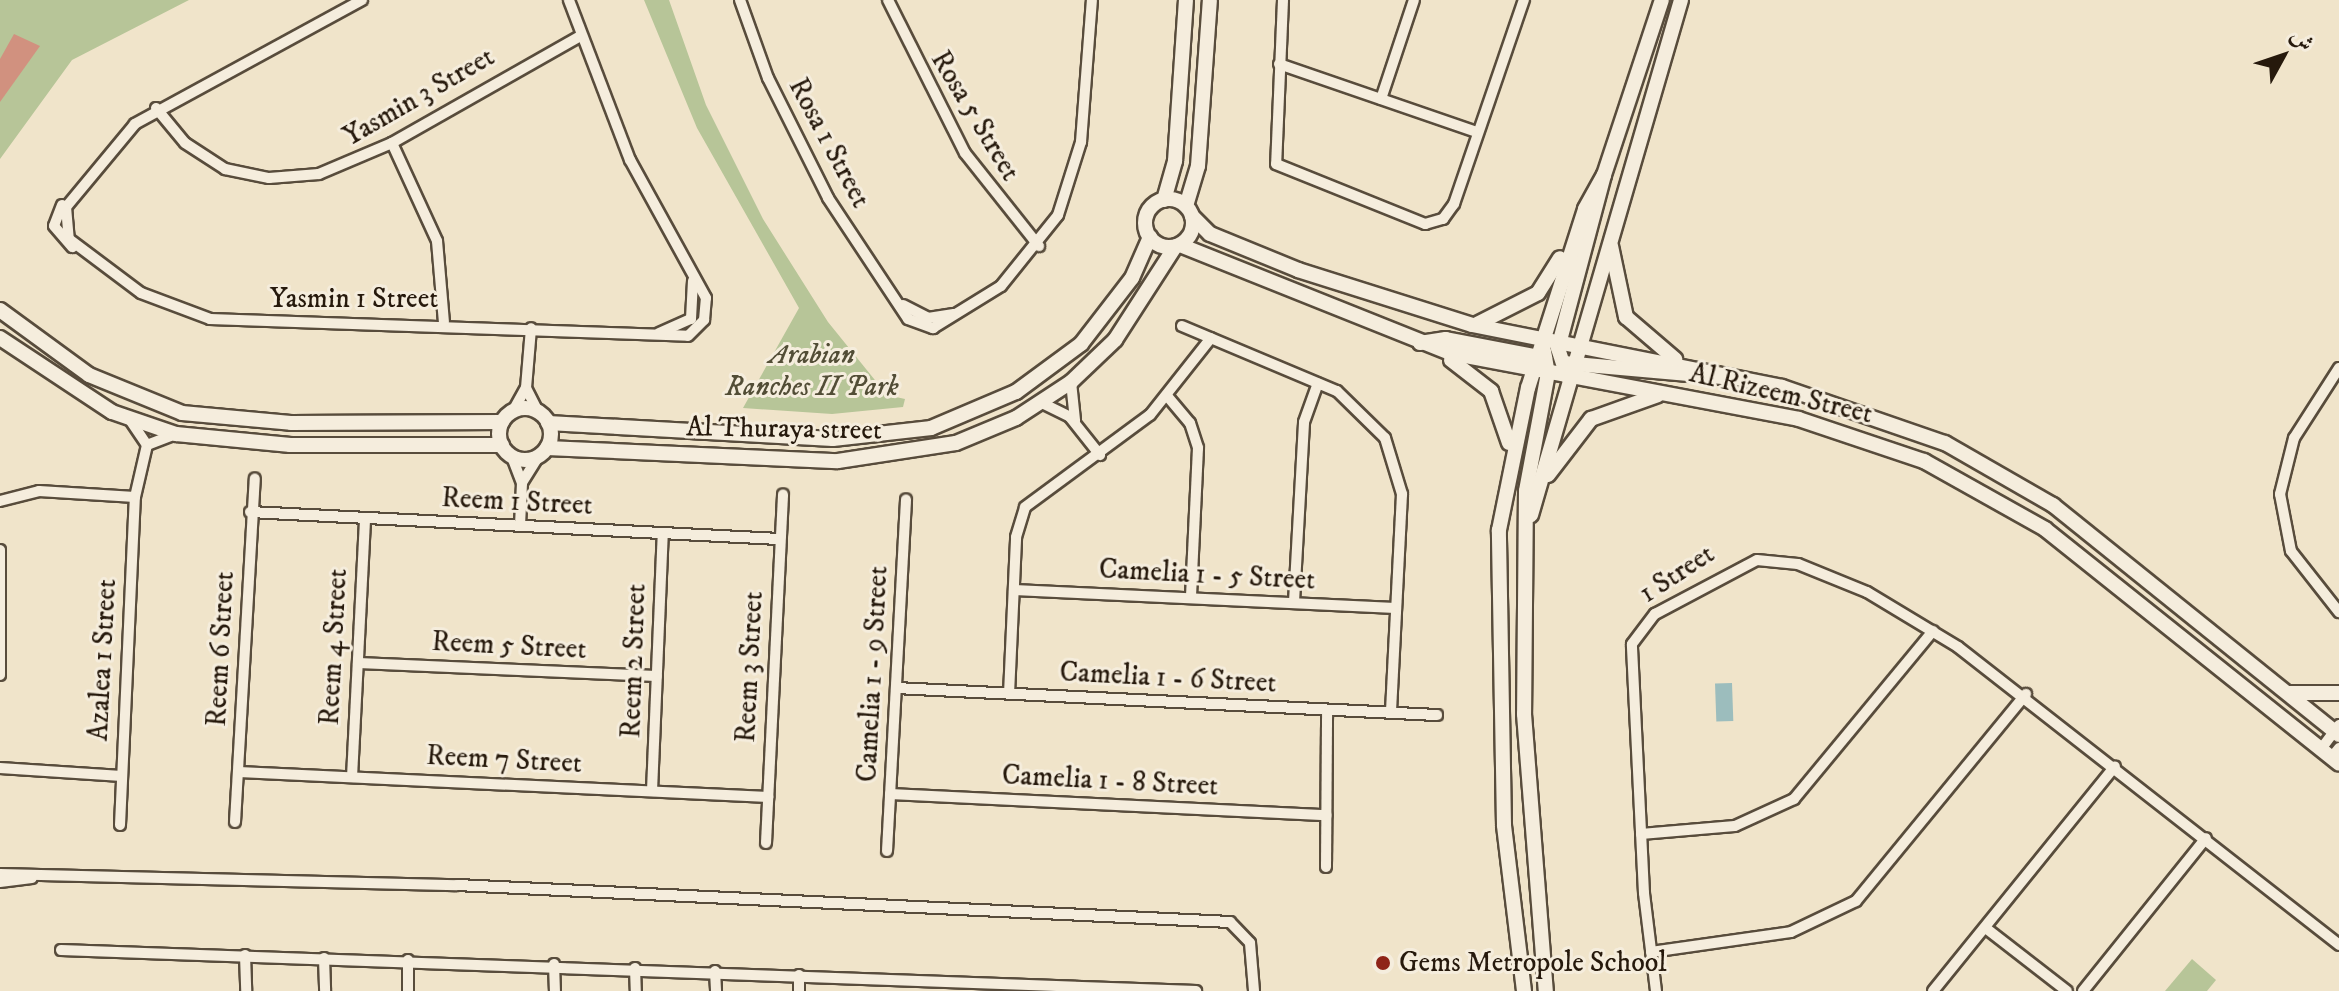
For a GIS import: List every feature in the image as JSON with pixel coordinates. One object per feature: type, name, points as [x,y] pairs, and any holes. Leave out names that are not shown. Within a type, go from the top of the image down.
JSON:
[{"type":"street","name":"Yasmin 1 Street","points":[[362,0],[156,108],[73,195],[54,226],[61,240],[82,251],[141,293],[210,319],[282,326],[444,322],[645,334],[691,319],[692,272],[630,160],[580,36],[569,0]]},
{"type":"street","name":"Rosa 1 Street","points":[[740,0],[808,162],[895,298],[928,318],[964,312],[1039,246],[1079,155],[1092,0]]},
{"type":"street","name":"Rosa 5 Street","points":[[888,0],[965,153],[1039,246]]},
{"type":"street","points":[[1186,0],[1175,161],[1164,200],[1147,215],[1150,237],[1256,275],[1420,343],[1482,380],[1511,451]]},
{"type":"street","points":[[1178,246],[1192,232],[1189,211],[1198,166],[1210,0]]},
{"type":"street","points":[[1283,0],[1276,164],[1416,221],[1443,219],[1524,0]]},
{"type":"street","points":[[1381,99],[1414,0]]},
{"type":"street","points":[[1553,363],[1542,340],[1604,175],[1662,0]]},
{"type":"street","points":[[1524,991],[1504,825],[1496,595],[1511,451],[1553,363],[1575,346],[1681,0]]},
{"type":"street","name":"Yasmin 3 Street","points":[[156,108],[204,159],[269,178],[332,171],[392,143],[580,36]]},
{"type":"street","points":[[1279,64],[1477,132]]},
{"type":"street","points":[[392,143],[437,241],[444,322]]},
{"type":"street","points":[[1472,325],[1507,314],[1545,286],[1583,195],[1604,175]]},
{"type":"street","points":[[1546,991],[1525,769],[1527,483],[1553,363],[1604,175]]},
{"type":"street","points":[[1164,200],[1189,211],[1204,230],[1298,270],[1472,325],[1542,340]]},
{"type":"street","name":"Al Thuraya street","points":[[508,417],[833,439],[931,428],[1003,400],[1081,344],[1132,278],[1150,237]]},
{"type":"street","points":[[1610,237],[1626,317],[1652,345],[1687,365]]},
{"type":"street","name":"Al Thuraya street","points":[[507,451],[882,458],[956,443],[1042,403],[1071,382],[1115,340],[1178,246]]},
{"type":"street","points":[[1256,275],[1264,256]]},
{"type":"street","points":[[1290,289],[1298,270]]},
{"type":"street","points":[[0,310],[89,375],[182,413],[291,423],[508,417]]},
{"type":"street","points":[[1182,326],[1318,383],[1355,402],[1394,455],[1402,494],[1391,713]]},
{"type":"street","points":[[520,526],[522,483],[507,451],[508,417],[526,388],[531,328]]},
{"type":"street","points":[[0,338],[130,420],[176,434],[290,445],[507,451]]},
{"type":"street","points":[[1009,694],[1014,590],[1025,507],[1100,455],[1168,397],[1211,338]]},
{"type":"street","points":[[1420,343],[1446,339],[1553,363],[1691,380],[1730,376]]},
{"type":"street","name":"Al Rizeem Street","points":[[1575,346],[1687,365],[1876,415],[2000,472],[2070,518],[2337,730]]},
{"type":"street","name":"Al Rizeem Street","points":[[1553,363],[1668,394],[1834,428],[1982,489],[2064,544],[2333,755]]},
{"type":"street","points":[[2339,368],[2294,438],[2280,494],[2291,551],[2339,612]]},
{"type":"street","points":[[1071,382],[1076,423]]},
{"type":"street","points":[[1294,602],[1304,422],[1318,383]]},
{"type":"street","points":[[522,483],[542,452],[544,418],[526,388]]},
{"type":"street","points":[[1528,527],[1553,462],[1581,427],[1619,404],[1668,394]]},
{"type":"street","points":[[1168,397],[1190,423],[1198,448],[1191,598]]},
{"type":"street","points":[[1042,403],[1076,423],[1100,455]]},
{"type":"street","points":[[130,420],[147,445],[176,434]]},
{"type":"street","name":"Azalea 1 Street","points":[[120,825],[135,497],[147,445]]},
{"type":"street","name":"Reem 6 Street","points":[[235,822],[250,512],[255,479]]},
{"type":"street","points":[[0,501],[39,491],[135,497]]},
{"type":"street","name":"Reem 3 Street","points":[[766,843],[783,494]]},
{"type":"street","name":"Camelia 1 - 9 Street","points":[[887,851],[906,500]]},
{"type":"street","name":"Reem 1 Street","points":[[250,512],[780,539]]},
{"type":"street","name":"Reem 4 Street","points":[[352,777],[365,518]]},
{"type":"street","name":"Reem 2 Street","points":[[652,791],[663,533]]},
{"type":"street","points":[[0,550],[0,675]]},
{"type":"street","name":"1 Street","points":[[1656,991],[1641,834],[1630,657],[1637,632],[1655,614],[1737,565],[1778,560],[1867,592],[1933,631],[2026,694],[2339,945]]},
{"type":"street","name":"Camelia 1 - 5 Street","points":[[1014,590],[1396,608]]},
{"type":"street","points":[[1641,834],[1735,826],[1794,799],[1933,631]]},
{"type":"street","name":"Reem 5 Street","points":[[358,663],[657,676]]},
{"type":"street","name":"Camelia 1 - 6 Street","points":[[896,688],[1437,715]]},
{"type":"street","points":[[2287,693],[2339,693]]},
{"type":"street","points":[[1651,952],[1791,932],[1856,901],[2026,694]]},
{"type":"street","points":[[1326,867],[1327,710]]},
{"type":"street","points":[[2333,755],[2337,730]]},
{"type":"street","points":[[1933,991],[1987,929],[2115,766]]},
{"type":"street","points":[[0,768],[122,776]]},
{"type":"street","name":"Reem 7 Street","points":[[239,772],[768,797]]},
{"type":"street","name":"Camelia 1 - 8 Street","points":[[890,794],[1326,815]]},
{"type":"street","points":[[2083,991],[2206,838]]},
{"type":"street","points":[[0,874],[32,878],[457,885],[1230,922],[1250,943],[1254,991]]},
{"type":"street","points":[[0,882],[32,878]]},
{"type":"street","points":[[1987,929],[2067,991]]},
{"type":"street","points":[[61,950],[554,964],[964,986],[1196,991]]},
{"type":"street","points":[[245,955],[246,991]]},
{"type":"street","points":[[324,958],[325,991]]},
{"type":"street","points":[[408,960],[408,991]]},
{"type":"street","points":[[554,964],[555,991]]},
{"type":"street","points":[[635,968],[636,991]]},
{"type":"street","points":[[715,971],[716,991]]},
{"type":"street","points":[[799,975],[799,991]]},
{"type":"green space","points":[[0,0],[189,0],[72,60],[0,159]]},
{"type":"green space","name":"Arabian Ranches II Park","points":[[644,0],[669,0],[706,105],[763,219],[828,322],[887,395],[905,399],[903,407],[832,414],[743,408],[799,308],[697,128]]},
{"type":"green space","points":[[2192,959],[2216,980],[2207,991],[2165,991]]},
{"type":"water","points":[[1732,683],[1733,721],[1716,722],[1715,684]]},
{"type":"building","points":[[14,34],[40,46],[0,102],[0,59]]},
{"type":"place","name":"Gems Metropole School","points":[[1383,963]]}]
